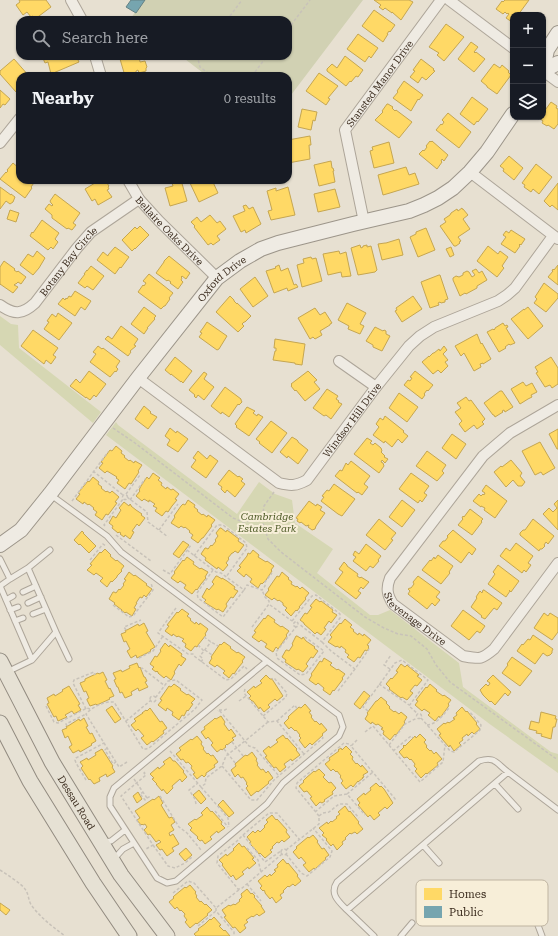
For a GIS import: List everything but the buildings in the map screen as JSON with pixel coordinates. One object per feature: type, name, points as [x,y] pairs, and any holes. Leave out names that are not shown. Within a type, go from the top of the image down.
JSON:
[{"type":"main road","name":"Dessau Road","points":[[3,667],[52,762],[101,843],[121,875],[167,936]]},
{"type":"main road","points":[[0,723],[30,780],[93,883],[130,936]]},
{"type":"street","points":[[71,0],[80,16]]},
{"type":"street","name":"Stansted Manor Drive","points":[[364,222],[345,130],[441,0]]},
{"type":"street","points":[[449,0],[510,46]]},
{"type":"street","points":[[546,55],[547,50],[558,33]]},
{"type":"street","points":[[97,60],[100,72]]},
{"type":"street","points":[[546,69],[558,63]]},
{"type":"street","points":[[546,73],[558,82]]},
{"type":"street","name":"Oxford Drive","points":[[0,545],[21,530],[217,278],[240,261],[261,249],[278,243],[409,211],[438,198],[453,188],[470,172],[487,152],[510,118]]},
{"type":"street","points":[[0,144],[16,123]]},
{"type":"street","points":[[470,172],[556,238]]},
{"type":"street","name":"Bellaire Oaks Drive","points":[[130,184],[138,199],[217,278]]},
{"type":"street","name":"Botany Bay Circle","points":[[0,305],[16,313],[23,312],[29,308],[35,303],[91,232],[138,199]]},
{"type":"street","name":"Windsor Hill Drive","points":[[138,378],[279,483],[289,485],[299,484],[307,480],[376,387],[409,346],[420,336],[434,328],[498,302],[515,288],[556,238]]},
{"type":"street","points":[[339,361],[376,387]]},
{"type":"street","name":"Stevenage Drive","points":[[558,406],[510,433],[483,456],[390,578],[388,584],[389,599],[393,604],[463,656],[476,658],[485,657],[494,649],[558,563]]},
{"type":"lane","points":[[50,494],[107,536],[122,552],[339,715],[343,728],[339,736],[283,783],[267,804],[176,881],[167,883],[157,878],[110,806],[110,797],[114,788],[267,661]]},
{"type":"lane","points":[[32,660],[0,586],[28,568],[50,550]]},
{"type":"lane","points":[[0,559],[10,579]]},
{"type":"lane","points":[[28,568],[69,660]]},
{"type":"lane","points":[[23,592],[36,586]]},
{"type":"lane","points":[[6,600],[13,596]]},
{"type":"lane","points":[[28,603],[41,597]]},
{"type":"lane","points":[[10,610],[18,607]]},
{"type":"lane","points":[[33,614],[46,609]]},
{"type":"lane","points":[[15,621],[23,618]]},
{"type":"lane","points":[[3,667],[32,660],[56,632]]},
{"type":"lane","points":[[374,936],[338,901],[334,894],[334,887],[337,882],[479,761],[487,758],[492,759],[558,810]]},
{"type":"lane","points":[[347,910],[508,772]]},
{"type":"lane","points":[[495,784],[518,809]]},
{"type":"lane","points":[[101,843],[111,841],[125,830]]},
{"type":"lane","points":[[113,861],[124,849],[134,843]]},
{"type":"lane","points":[[423,845],[439,863]]},
{"type":"lane","points":[[401,936],[412,923]]},
{"type":"lane","points":[[538,926],[542,936]]},
{"type":"path","points":[[230,16],[242,0]]},
{"type":"path","points":[[292,24],[310,0]]},
{"type":"path","points":[[198,60],[200,67],[207,72]]},
{"type":"path","points":[[255,72],[264,60]]},
{"type":"path","points":[[113,428],[233,518],[243,522],[262,520]]},
{"type":"path","points":[[72,501],[108,452]]},
{"type":"path","points":[[93,472],[125,494],[127,498],[147,512],[148,522],[168,537]]},
{"type":"path","points":[[104,525],[123,499],[122,497],[140,475]]},
{"type":"path","points":[[130,500],[145,479]]},
{"type":"path","points":[[275,490],[264,506],[262,520],[268,538],[281,552],[365,617],[398,634],[411,636],[428,649],[436,666],[450,682],[554,758],[558,759]]},
{"type":"path","points":[[123,499],[127,498]]},
{"type":"path","points":[[159,530],[178,504]]},
{"type":"path","points":[[99,521],[110,530]]},
{"type":"path","points":[[194,556],[217,525],[223,525],[246,543],[247,548],[226,577]]},
{"type":"path","points":[[116,534],[152,561]]},
{"type":"path","points":[[90,560],[103,544],[108,549]]},
{"type":"path","points":[[163,570],[170,574],[191,545]]},
{"type":"path","points":[[187,550],[213,570],[221,573],[244,590]]},
{"type":"path","points":[[213,570],[197,593],[198,598],[223,617],[247,585],[262,590],[265,597],[270,601],[269,604],[293,622],[296,621],[355,669]]},
{"type":"path","points":[[262,590],[265,586],[265,582],[272,573]]},
{"type":"path","points":[[113,605],[129,617],[133,616],[153,590],[151,583]]},
{"type":"path","points":[[293,622],[312,596],[316,595],[340,614],[340,618],[322,642]]},
{"type":"path","points":[[252,627],[269,604]]},
{"type":"path","points":[[176,608],[158,633],[188,654],[193,654],[201,662],[226,680],[231,680],[244,666],[247,669]]},
{"type":"path","points":[[126,630],[124,627],[142,620]]},
{"type":"path","points":[[293,622],[294,626],[296,627]]},
{"type":"path","points":[[298,624],[298,626],[276,652],[278,658],[300,675],[306,674],[324,651]]},
{"type":"path","points":[[139,658],[153,651],[163,636]]},
{"type":"path","points":[[204,637],[218,646]]},
{"type":"path","points":[[304,639],[305,637],[324,651],[331,651]]},
{"type":"path","points":[[201,662],[204,659],[200,656],[211,642]]},
{"type":"path","points":[[198,646],[212,655]]},
{"type":"path","points":[[338,691],[370,649]]},
{"type":"path","points":[[390,669],[384,665],[391,654]]},
{"type":"path","points":[[368,711],[363,707],[394,663],[402,660],[428,680],[409,706]]},
{"type":"path","points":[[141,668],[165,686]]},
{"type":"path","points":[[86,709],[73,683],[74,680],[94,672],[95,675]]},
{"type":"path","points":[[263,716],[286,697],[287,693],[274,678],[272,679]]},
{"type":"path","points":[[67,726],[66,724],[86,714],[90,710],[108,702],[114,702],[143,748],[146,749],[150,748],[195,709],[202,700],[176,680],[168,681],[156,697],[155,701],[150,701]]},
{"type":"path","points":[[379,684],[418,714],[421,714],[421,718],[450,751],[454,752],[480,730],[481,725],[470,711]]},
{"type":"path","points":[[250,685],[244,689],[244,693],[268,722]]},
{"type":"path","points":[[126,722],[150,701],[151,696],[156,697]]},
{"type":"path","points":[[239,701],[246,696]]},
{"type":"path","points":[[201,787],[205,784],[206,778],[222,766],[228,754],[268,722],[277,721],[295,705],[297,709]]},
{"type":"path","points":[[46,706],[54,722],[58,723],[87,708],[92,709]]},
{"type":"path","points":[[213,715],[219,710],[225,710],[228,708]]},
{"type":"path","points":[[427,725],[433,724],[442,717],[449,708]]},
{"type":"path","points":[[219,710],[249,746],[256,748],[279,776]]},
{"type":"path","points":[[86,714],[119,767],[127,762]]},
{"type":"path","points":[[417,718],[418,714]]},
{"type":"path","points":[[389,746],[406,724],[417,718],[421,718]]},
{"type":"path","points":[[277,721],[304,754]]},
{"type":"path","points":[[366,732],[373,726],[420,782],[444,762],[445,745]]},
{"type":"path","points":[[222,766],[251,800],[257,800],[274,780],[323,738],[322,736]]},
{"type":"path","points":[[393,751],[411,736],[413,738]]},
{"type":"path","points":[[350,746],[357,740]]},
{"type":"path","points":[[232,742],[244,757]]},
{"type":"path","points":[[86,780],[75,760],[76,758],[104,743]]},
{"type":"path","points":[[243,835],[265,862],[281,851],[286,850],[318,824],[318,816],[296,788],[297,783],[344,743],[349,744],[396,800]]},
{"type":"path","points":[[107,748],[105,750],[113,764],[116,762]]},
{"type":"path","points":[[224,749],[236,764]]},
{"type":"path","points":[[170,751],[228,818],[229,826],[224,831]]},
{"type":"path","points":[[149,768],[144,773],[146,775],[121,796],[168,866],[175,868],[185,863],[196,854]]},
{"type":"path","points":[[315,812],[334,796],[347,794],[373,772]]},
{"type":"path","points":[[134,779],[147,798],[151,796]]},
{"type":"path","points":[[196,804],[196,799],[189,790],[198,783]]},
{"type":"path","points":[[347,794],[365,815]]},
{"type":"path","points":[[160,796],[179,828],[187,833],[201,850]]},
{"type":"path","points":[[318,816],[329,812],[339,804],[347,804],[359,818]]},
{"type":"path","points":[[214,811],[228,827]]},
{"type":"path","points":[[240,889],[238,889],[217,863],[218,856],[269,813],[277,813],[299,839]]},
{"type":"path","points":[[286,850],[286,854],[301,873],[307,876],[330,857],[332,851],[313,828]]},
{"type":"path","points":[[146,849],[153,845]]},
{"type":"path","points":[[247,848],[258,860],[261,872]]},
{"type":"path","points":[[198,926],[282,854],[286,854]]},
{"type":"path","points":[[0,870],[25,888],[28,894],[29,902],[32,906],[51,926],[65,936]]},
{"type":"path","points":[[174,893],[188,881],[194,883],[234,932],[234,936]]},
{"type":"path","points":[[246,884],[261,901]]},
{"type":"green space","points":[[144,0],[363,0],[292,94],[292,72],[202,72],[186,60],[292,60],[292,16],[132,16]]},
{"type":"green space","points":[[0,316],[11,324],[18,325],[19,348],[101,412],[93,423],[0,345]]},
{"type":"green space","name":"Cambridge Estates Park","points":[[116,422],[237,514],[259,482],[275,494],[292,500],[295,523],[333,549],[317,573],[370,615],[378,615],[390,610],[459,663],[463,687],[551,752],[558,754],[558,773],[491,725],[106,435]]}]
